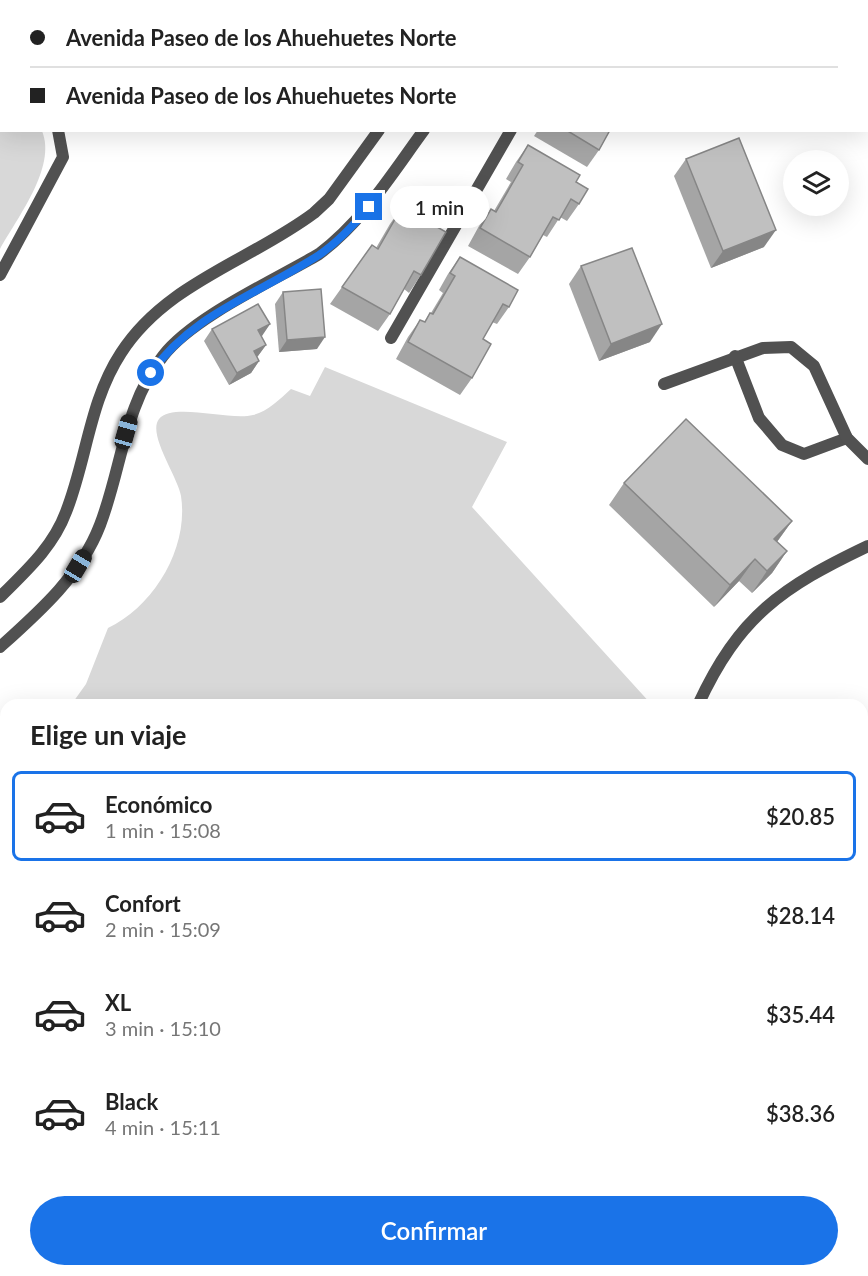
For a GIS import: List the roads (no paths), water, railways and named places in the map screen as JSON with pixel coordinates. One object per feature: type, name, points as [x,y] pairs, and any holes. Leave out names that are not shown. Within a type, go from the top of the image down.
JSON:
[{"type":"street","points":[[0,275],[63,157],[58,132]]},
{"type":"street","points":[[0,597],[37,561],[58,529],[71,497],[97,402],[107,377],[136,332],[169,300],[314,213],[329,199],[378,132]]},
{"type":"street","points":[[0,647],[64,584],[90,546],[106,506],[131,414],[145,383],[164,354],[191,329],[319,255],[337,241],[369,207],[423,132]]},
{"type":"street","points":[[391,338],[510,132]]},
{"type":"street","points":[[664,384],[735,356],[763,348],[791,347],[814,366],[847,438],[868,459]]},
{"type":"street","points":[[735,356],[759,418],[782,445],[804,454],[847,438]]},
{"type":"street","points":[[701,699],[716,668],[749,623],[780,594],[820,569],[868,546]]}]
